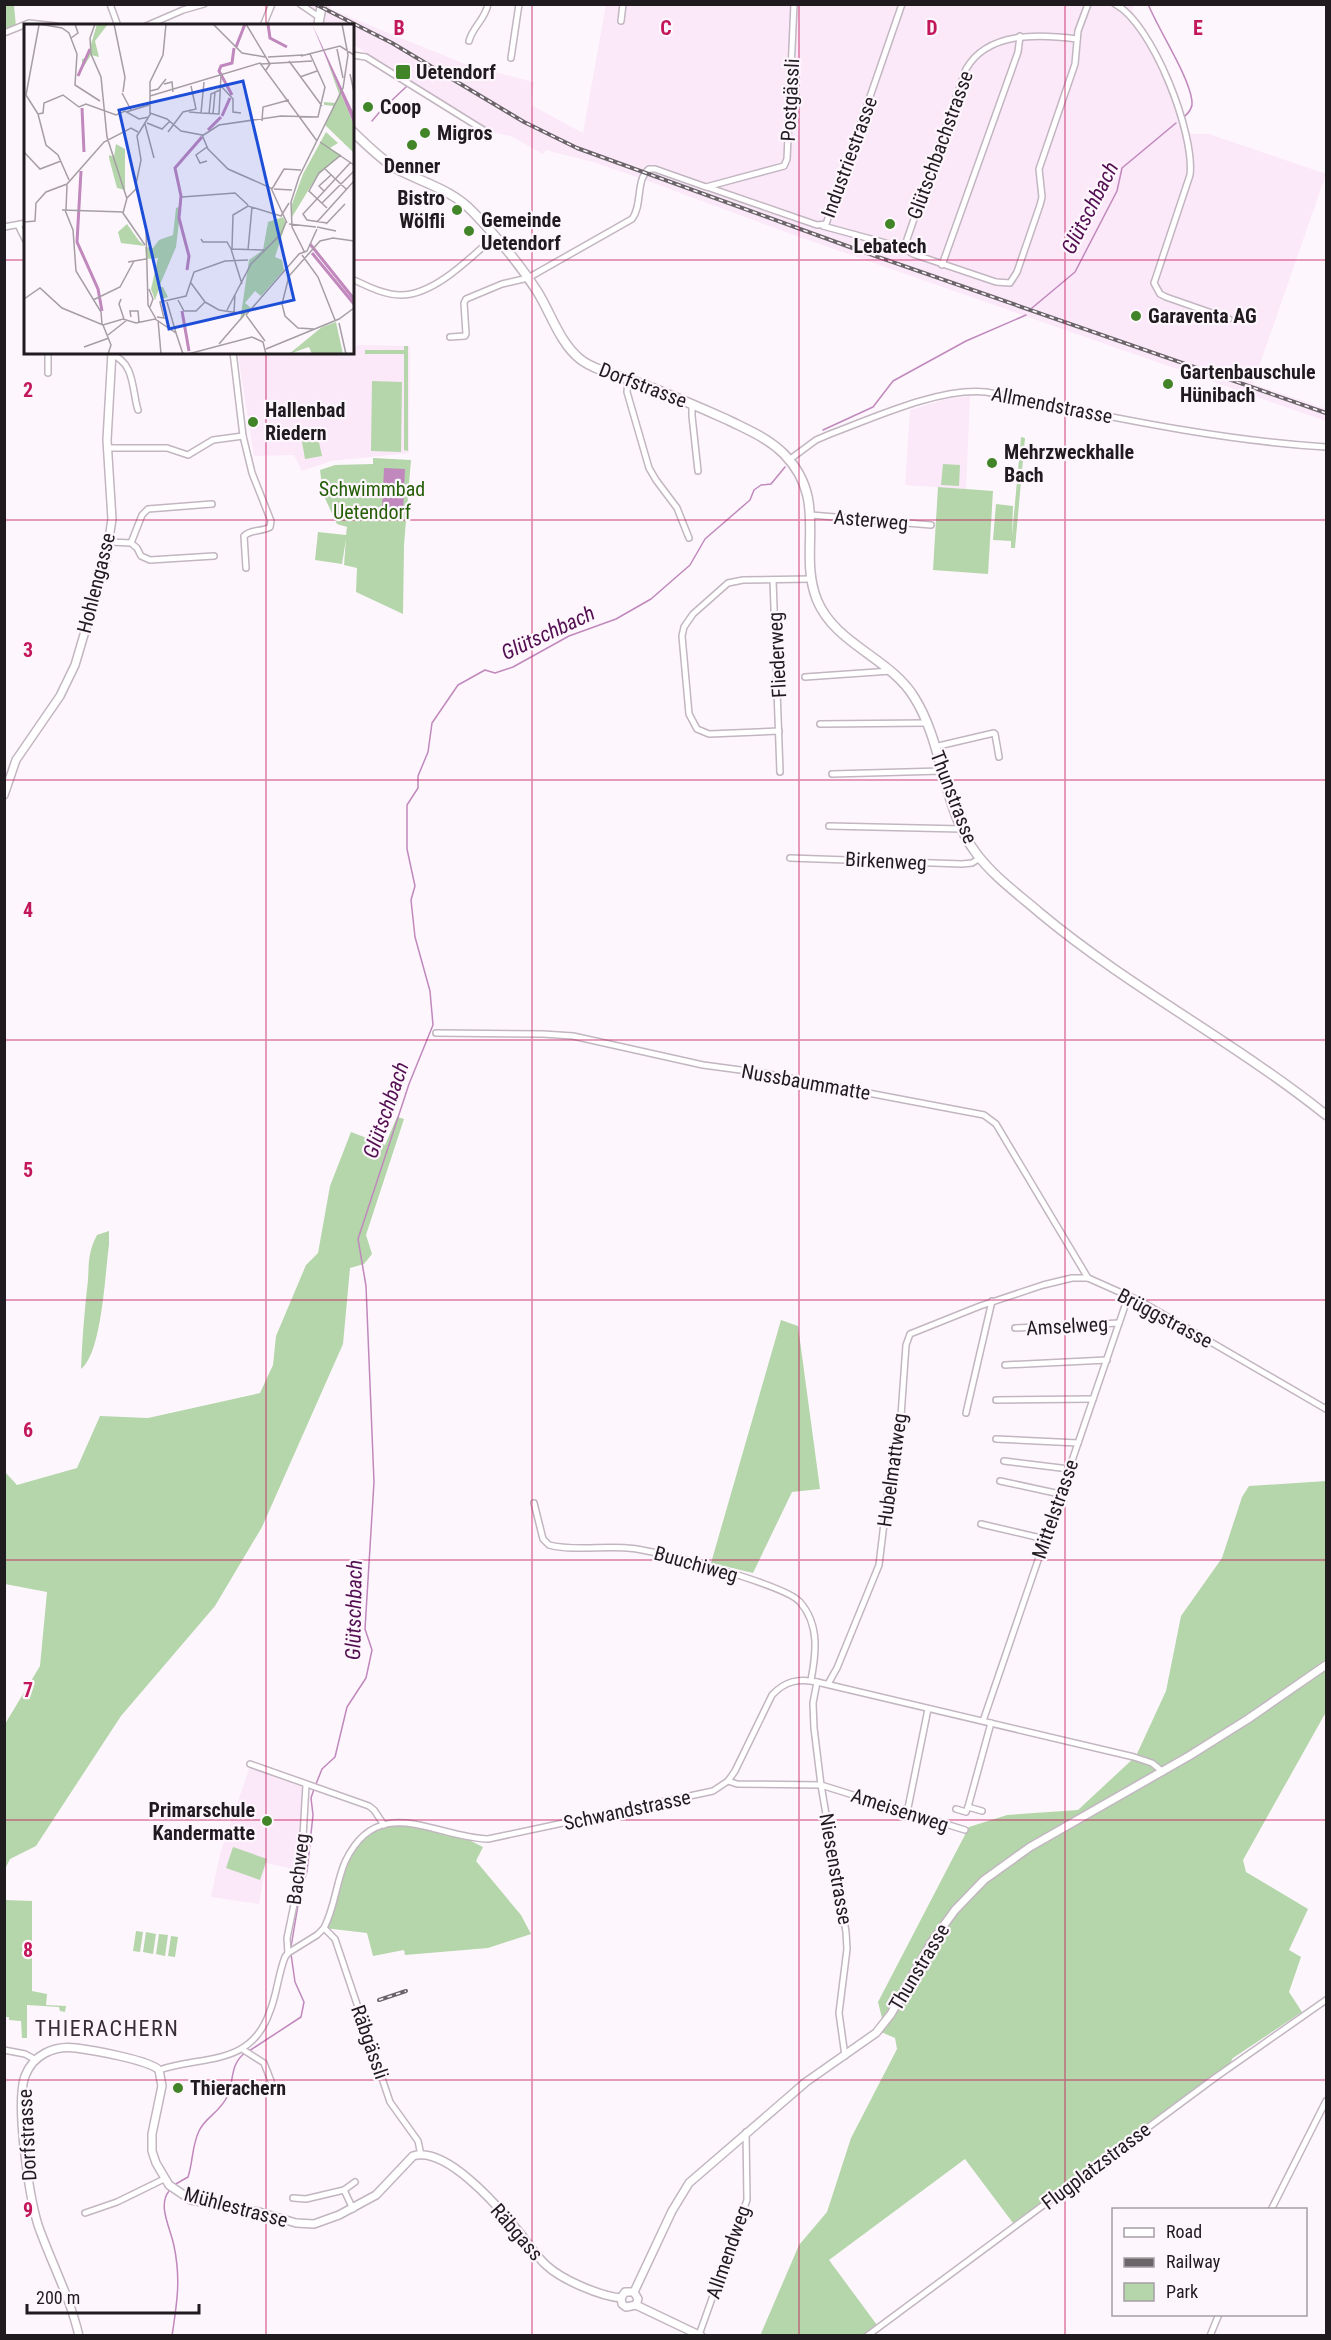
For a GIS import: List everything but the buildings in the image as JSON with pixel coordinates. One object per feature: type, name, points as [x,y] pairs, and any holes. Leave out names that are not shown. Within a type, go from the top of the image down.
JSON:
[{"type":"main road","points":[[318,21],[322,4]]},
{"type":"main road","name":"Dorfstrasse","points":[[354,133],[390,165],[445,190],[461,201],[495,236],[528,278],[574,354],[585,362],[692,404],[759,435],[789,460]]},
{"type":"main road","name":"Thunstrasse","points":[[789,460],[805,489],[811,515],[812,579],[818,601],[828,619],[891,671],[911,692],[927,723],[962,829],[980,858],[1005,883],[1074,940],[1326,1115]]},
{"type":"street","points":[[110,4],[117,24]]},
{"type":"street","points":[[151,24],[204,4]]},
{"type":"street","points":[[264,24],[272,4]]},
{"type":"street","points":[[300,4],[318,21]]},
{"type":"street","points":[[469,41],[473,29],[486,15],[488,4]]},
{"type":"street","points":[[511,58],[519,4]]},
{"type":"street","points":[[621,21],[623,4]]},
{"type":"street","name":"Postgässli","points":[[706,187],[784,166],[787,159],[794,4]]},
{"type":"street","name":"Industriestrasse","points":[[706,187],[823,226],[827,222],[902,4]]},
{"type":"street","points":[[823,226],[904,248],[942,265],[996,282],[1007,284],[1012,281],[1040,205],[1042,197],[1039,169],[1076,64],[1077,39],[1088,4]]},
{"type":"street","points":[[1115,4],[1128,13],[1139,26],[1167,76],[1190,160],[1190,175],[1154,283],[1160,294],[1166,297],[1229,319]]},
{"type":"street","points":[[4,33],[24,25]]},
{"type":"street","points":[[942,265],[1018,52],[1020,36]]},
{"type":"street","name":"Glütschbachstrasse","points":[[904,248],[966,69],[980,52],[1020,36],[1077,39]]},
{"type":"street","points":[[354,55],[366,57],[485,131]]},
{"type":"street","points":[[450,337],[466,334],[464,303],[466,299],[502,284],[528,278],[632,219],[636,212],[643,176],[648,168],[706,187]]},
{"type":"street","points":[[4,227],[24,224]]},
{"type":"street","points":[[18,225],[24,237]]},
{"type":"street","points":[[354,280],[401,295],[421,291],[453,272],[495,236]]},
{"type":"street","points":[[48,354],[48,373]]},
{"type":"street","points":[[112,354],[128,368],[138,410]]},
{"type":"street","name":"Hohlengasse","points":[[4,795],[16,760],[60,696],[75,664],[110,542],[112,505],[107,448],[112,354]]},
{"type":"street","points":[[233,354],[243,436],[252,473],[271,521],[267,529],[248,532],[244,536],[246,568]]},
{"type":"street","points":[[628,379],[627,392],[649,468],[677,508],[689,538]]},
{"type":"street","name":"Allmendstrasse","points":[[789,460],[816,440],[862,422],[935,398],[971,391],[1205,434],[1326,447]]},
{"type":"street","points":[[692,404],[698,471]]},
{"type":"street","points":[[107,448],[167,448],[185,455],[191,454],[213,440],[243,436]]},
{"type":"street","points":[[131,543],[142,515],[148,509],[212,504]]},
{"type":"street","name":"Asterweg","points":[[811,515],[931,525]]},
{"type":"street","points":[[110,542],[131,543],[141,556],[150,560],[214,555]]},
{"type":"street","points":[[779,731],[709,734],[697,729],[689,714],[682,644],[684,627],[688,620],[723,586],[736,581],[812,579]]},
{"type":"street","name":"Fliederweg","points":[[773,580],[780,772]]},
{"type":"street","points":[[805,677],[891,671]]},
{"type":"street","points":[[820,724],[927,723]]},
{"type":"street","points":[[934,747],[994,733],[999,757]]},
{"type":"street","points":[[832,774],[942,771]]},
{"type":"street","points":[[830,826],[962,829]]},
{"type":"street","name":"Birkenweg","points":[[790,858],[962,864],[972,863],[980,858]]},
{"type":"street","name":"Nussbaummatte","points":[[436,1033],[573,1036],[703,1065],[773,1075],[984,1115],[996,1124],[1088,1278]]},
{"type":"street","name":"Brüggstrasse","points":[[992,1301],[1054,1281],[1088,1278],[1142,1302],[1326,1409]]},
{"type":"street","name":"Mittelstrasse","points":[[982,1721],[1128,1297]]},
{"type":"street","points":[[966,1413],[992,1301]]},
{"type":"street","name":"Hubelmattweg","points":[[828,1684],[842,1657],[879,1565],[888,1490],[901,1416],[908,1336],[992,1301]]},
{"type":"street","name":"Amselweg","points":[[1015,1328],[1119,1323]]},
{"type":"street","points":[[1005,1365],[1107,1360]]},
{"type":"street","points":[[996,1400],[1093,1399]]},
{"type":"street","points":[[996,1439],[1078,1443]]},
{"type":"street","points":[[1004,1461],[1069,1469]]},
{"type":"street","points":[[1000,1481],[1060,1494]]},
{"type":"street","name":"Buuchiweg","points":[[534,1503],[543,1539],[549,1545],[640,1549],[751,1580],[797,1599],[805,1608],[817,1642],[814,1681]]},
{"type":"street","points":[[981,1524],[1045,1539]]},
{"type":"street","name":"Thunstrasse","points":[[633,2292],[686,2187],[701,2171],[806,2082],[868,2040],[885,2023],[931,1943],[955,1910],[984,1880],[1030,1847],[1163,1772],[1248,1719],[1326,1665]]},
{"type":"street","points":[[728,1781],[739,1765],[771,1695],[788,1682],[799,1680],[828,1684],[1148,1761],[1163,1772]]},
{"type":"street","name":"Niesenstrasse","points":[[814,1681],[813,1721],[821,1785],[846,1932],[847,1949],[839,2024],[845,2056]]},
{"type":"street","points":[[908,1808],[928,1709]]},
{"type":"street","points":[[956,1809],[966,1812],[992,1723]]},
{"type":"street","points":[[159,2070],[244,2051],[265,2024],[273,2003],[283,1962],[288,1953],[324,1928],[341,1873],[351,1851],[362,1838],[384,1825],[369,1806],[250,1764]]},
{"type":"street","name":"Ameisenweg","points":[[728,1781],[737,1784],[821,1785],[965,1830]]},
{"type":"street","name":"Schwandstrasse","points":[[384,1825],[420,1824],[473,1839],[499,1838],[698,1795],[712,1791],[728,1781]]},
{"type":"street","name":"Bachweg","points":[[288,1953],[287,1938],[301,1871],[309,1786]]},
{"type":"street","points":[[968,1807],[982,1811]]},
{"type":"street","name":"Räbgässli","points":[[324,1928],[335,1939],[390,2102],[418,2141],[421,2155]]},
{"type":"street","name":"Flugplatzstrasse","points":[[867,2336],[1216,2077],[1326,2000]]},
{"type":"street","name":"Dorfstrasse","points":[[80,2336],[62,2281],[39,2225],[29,2182],[22,2092],[26,2074],[36,2060],[54,2049],[73,2048],[147,2063],[159,2070]]},
{"type":"street","points":[[4,2050],[25,2054],[36,2060]]},
{"type":"street","points":[[244,2051],[264,2063],[271,2081]]},
{"type":"street","name":"Mühlestrasse","points":[[159,2070],[162,2086],[151,2146],[164,2179],[176,2192],[191,2200],[259,2212],[296,2223],[323,2222],[352,2209],[382,2190],[409,2159],[421,2155]]},
{"type":"street","points":[[1272,2208],[1326,2101]]},
{"type":"street","name":"Allmendweg","points":[[700,2335],[747,2200],[746,2132]]},
{"type":"street","name":"Räbgass","points":[[421,2155],[437,2158],[459,2171],[505,2216],[548,2267],[598,2293],[621,2298]]},
{"type":"street","points":[[85,2213],[117,2202],[164,2179]]},
{"type":"street","name":"Mühlestrasse","points":[[293,2198],[306,2199],[344,2190],[355,2182]]},
{"type":"street","points":[[344,2190],[352,2209]]},
{"type":"street","points":[[626,2292],[633,2292],[638,2299],[636,2305],[632,2308],[626,2307],[622,2304],[621,2298],[626,2292]]},
{"type":"street","points":[[636,2305],[700,2335]]},
{"type":"street","points":[[1210,2336],[1218,2316]]},
{"type":"shaded area","points":[[304,5],[331,5],[330,9],[467,65],[534,82],[531,105],[583,133],[606,5],[1134,5],[1132,11],[1144,27],[1174,86],[1186,131],[1192,134],[1209,134],[1326,174],[1253,384],[1326,409],[1326,421],[791,234],[637,177],[593,162],[546,150],[543,154],[511,136],[485,131],[366,57],[365,52],[354,45],[354,24],[322,24],[317,12]]},
{"type":"shaded area","points":[[410,346],[409,453],[331,461],[302,471],[294,455],[254,456],[238,355],[354,354],[354,347]]},
{"type":"shaded area","points":[[970,396],[966,489],[905,485],[910,410],[947,399]]},
{"type":"shaded area","points":[[384,468],[405,469],[403,512],[382,510]]},
{"type":"shaded area","name":"Primarschule Kandermatte","points":[[250,1766],[305,1788],[298,1870],[266,1863],[259,1904],[211,1897],[220,1854]]},
{"type":"green space","points":[[5,5],[14,5],[16,27],[5,33]]},
{"type":"green space","points":[[404,346],[408,346],[408,451],[404,450],[404,354],[365,354],[365,350],[404,350]]},
{"type":"green space","points":[[372,381],[402,382],[401,452],[371,451]]},
{"type":"green space","points":[[317,433],[322,456],[305,459],[301,436]]},
{"type":"green space","points":[[1021,437],[1025,438],[1015,548],[1011,548],[1011,541],[993,540],[996,504],[1013,506],[1012,536]]},
{"type":"green space","name":"Schwimmbad Uetendorf","points":[[373,458],[411,460],[404,545],[403,614],[356,592],[357,568],[344,565],[346,539],[342,564],[315,560],[318,532],[346,535],[347,527],[337,524],[323,494],[320,470],[335,465],[373,464]]},
{"type":"green space","points":[[943,464],[960,465],[959,486],[941,485]]},
{"type":"green space","points":[[938,487],[993,491],[988,574],[933,570]]},
{"type":"green space","points":[[397,1117],[404,1119],[366,1235],[372,1254],[364,1264],[350,1268],[343,1344],[262,1527],[215,1606],[121,1716],[36,1846],[10,1859],[5,1869],[5,1724],[40,1666],[47,1592],[5,1584],[5,1472],[17,1485],[77,1468],[100,1416],[148,1418],[260,1393],[273,1365],[276,1336],[306,1265],[318,1253],[330,1186],[351,1132],[385,1145]]},
{"type":"green space","points":[[109,1231],[98,1330],[94,1347],[81,1369],[90,1256],[97,1235]]},
{"type":"green space","points":[[781,1320],[798,1326],[820,1489],[792,1492],[753,1573],[711,1563]]},
{"type":"green space","points":[[1326,1481],[1326,1712],[1243,1860],[1246,1872],[1308,1909],[1289,1950],[1301,1957],[1289,1992],[1302,2012],[1233,2058],[1222,2077],[1013,2223],[965,2159],[829,2260],[877,2325],[863,2335],[760,2336],[799,2245],[827,2212],[851,2138],[897,2049],[895,2038],[881,2032],[884,2026],[878,2002],[969,1827],[1007,1815],[1078,1810],[1136,1756],[1166,1691],[1181,1616],[1222,1558],[1242,1497],[1249,1486]]},
{"type":"green space","points":[[399,1823],[459,1835],[483,1847],[476,1861],[521,1915],[531,1934],[488,1948],[405,1955],[404,1950],[373,1956],[367,1933],[324,1928],[351,1851],[369,1832]]},
{"type":"green space","points":[[233,1847],[267,1859],[260,1880],[226,1868]]},
{"type":"green space","points":[[5,1900],[32,1901],[32,1991],[47,1994],[46,2005],[66,2006],[65,2012],[60,2011],[59,2007],[27,2005],[27,2038],[22,2038],[21,2021],[9,2020],[9,2017],[5,2017]]},
{"type":"green space","points":[[136,1931],[143,1932],[140,1952],[133,1951]]},
{"type":"green space","points":[[146,1932],[156,1934],[153,1954],[143,1952]]},
{"type":"green space","points":[[159,1934],[168,1935],[165,1956],[156,1954]]},
{"type":"green space","points":[[171,1936],[178,1937],[175,1957],[168,1956]]},
{"type":"waterway","name":"Glütschbach","points":[[1148,4],[1180,66],[1190,91],[1192,106],[1184,117]]},
{"type":"waterway","points":[[372,121],[388,102],[406,87]]},
{"type":"waterway","name":"Glütschbach","points":[[1032,308],[1075,272],[1117,191],[1122,168],[1176,123]]},
{"type":"waterway","name":"Glütschbach","points":[[823,430],[873,407],[893,381],[966,341],[1026,315]]},
{"type":"waterway","name":"Glütschbach","points":[[316,1784],[322,1769],[335,1757],[347,1707],[366,1678],[372,1650],[365,1629],[374,1482],[366,1286],[358,1239],[409,1084],[433,1025],[430,991],[415,937],[411,900],[415,886],[407,849],[407,805],[418,788],[418,776],[428,752],[432,723],[458,685],[485,670],[495,673],[513,667],[569,636],[616,619],[651,599],[690,565],[705,539],[750,500],[754,490],[761,485],[771,484],[785,467]]},
{"type":"waterway","name":"Glütschbach","points":[[291,1947],[299,1899],[307,1871],[313,1815],[311,1798],[314,1789]]},
{"type":"waterway","name":"Glütschbach","points":[[249,2051],[301,2017],[304,2002],[295,1982],[291,1954]]},
{"type":"waterway","name":"Glütschbach","points":[[174,2185],[188,2177],[199,2131],[225,2101],[237,2062],[245,2053]]},
{"type":"waterway","name":"Glütschbach","points":[[169,2191],[164,2204],[174,2246],[178,2280],[172,2336]]},
{"type":"railway","points":[[315,4],[392,43],[524,122],[577,148],[858,250],[1326,413]]},
{"type":"railway","points":[[379,2000],[406,1991]]},
{"type":"place","name":"Uetendorf","points":[[403,72]]},
{"type":"place","name":"Coop","points":[[368,107]]},
{"type":"place","name":"Migros","points":[[425,133]]},
{"type":"place","name":"Denner","points":[[412,145]]},
{"type":"place","name":"Bistro Wölfli","points":[[457,210]]},
{"type":"place","name":"Lebatech","points":[[890,224]]},
{"type":"place","name":"Gemeinde Uetendorf","points":[[469,231]]},
{"type":"place","name":"Garaventa AG","points":[[1136,316]]},
{"type":"place","name":"Gartenbauschule Hünibach","points":[[1168,384]]},
{"type":"place","name":"Hallenbad Riedern","points":[[253,422]]},
{"type":"place","name":"Mehrzweckhalle Bach","points":[[992,463]]},
{"type":"place","name":"Primarschule Kandermatte","points":[[267,1821]]},
{"type":"place","name":"Thierachern","points":[[178,2088]]},
{"type":"district","name":"THIERACHERN","points":[[107,2028]]}]
